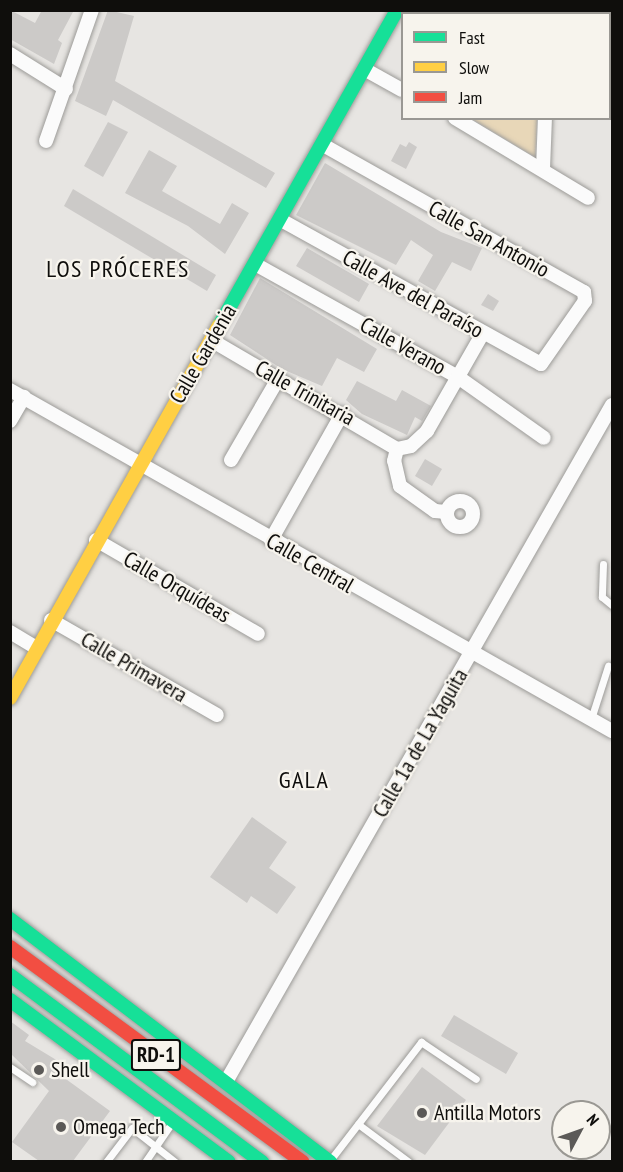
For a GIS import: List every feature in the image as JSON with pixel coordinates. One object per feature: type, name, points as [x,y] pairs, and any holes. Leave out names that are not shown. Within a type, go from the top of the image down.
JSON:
[{"type":"main road","name":"Calle Gardenia","points":[[10,698],[139,463],[281,220],[316,148],[349,100],[397,10]]},
{"type":"main road","points":[[10,919],[227,1080],[330,1161]]},
{"type":"main road","name":"RD-1","points":[[10,947],[303,1161]]},
{"type":"main road","name":"RD-1","points":[[10,975],[262,1161]]},
{"type":"main road","name":"RD-1","points":[[10,1000],[229,1161]]},
{"type":"street","points":[[46,141],[92,10]]},
{"type":"street","points":[[10,54],[66,89]]},
{"type":"street","points":[[366,70],[401,89]]},
{"type":"street","points":[[457,120],[543,169],[588,198]]},
{"type":"street","points":[[543,169],[545,120]]},
{"type":"street","name":"Calle San Antonio","points":[[316,148],[584,292],[585,301],[546,363]]},
{"type":"street","name":"Calle Ave del Paraíso","points":[[281,220],[483,333],[546,363]]},
{"type":"street","name":"Calle Verano","points":[[255,264],[458,377],[544,438]]},
{"type":"street","points":[[446,512],[435,511],[400,486],[394,475],[397,449],[411,446],[427,431],[483,333]]},
{"type":"street","name":"Calle Trinitaria","points":[[211,340],[342,414],[397,449]]},
{"type":"street","points":[[231,460],[278,379]]},
{"type":"street","name":"Calle Central","points":[[10,390],[471,654],[612,731]]},
{"type":"street","points":[[10,422],[24,397]]},
{"type":"street","name":"Calle 1a de La Yaguita","points":[[227,1080],[612,405]]},
{"type":"street","points":[[271,540],[342,414]]},
{"type":"street","name":"Calle Orquídeas","points":[[96,540],[258,634]]},
{"type":"street","name":"Calle Primavera","points":[[51,620],[217,715]]},
{"type":"street","points":[[10,632],[37,648]]},
{"type":"lane","points":[[336,92],[349,100]]},
{"type":"lane","points":[[603,564],[602,597],[612,605]]},
{"type":"lane","points":[[591,719],[608,666]]},
{"type":"lane","points":[[330,1161],[421,1042],[476,1079]]},
{"type":"lane","points":[[10,1067],[32,1083]]},
{"type":"lane","points":[[145,1161],[174,1120]]},
{"type":"lane","points":[[358,1124],[409,1161]]},
{"type":"lane","points":[[106,1161],[132,1128],[175,1161]]},
{"type":"shaded area","points":[[474,120],[537,120],[535,157]]},
{"type":"building","points":[[10,10],[35,23],[42,10],[74,10],[58,40],[62,43],[54,64],[10,39]]},
{"type":"building","points":[[108,10],[134,16],[115,81],[275,173],[266,188],[113,100],[106,116],[75,101]]},
{"type":"building","points":[[108,122],[128,132],[103,177],[84,166]]},
{"type":"building","points":[[409,142],[417,147],[406,169],[391,161],[400,144],[406,147]]},
{"type":"building","points":[[149,150],[177,166],[162,191],[220,224],[232,203],[249,213],[225,254],[188,226],[125,193]]},
{"type":"building","points":[[325,163],[441,232],[482,248],[471,271],[452,262],[435,291],[418,281],[433,255],[411,240],[396,265],[296,215]]},
{"type":"building","points":[[73,189],[216,275],[207,291],[64,206]]},
{"type":"building","points":[[307,248],[369,284],[359,302],[296,266]]},
{"type":"building","points":[[260,278],[377,349],[364,372],[337,358],[322,386],[282,369],[230,335]]},
{"type":"building","points":[[488,294],[499,301],[493,311],[481,305]]},
{"type":"building","points":[[357,381],[396,401],[402,390],[431,406],[422,421],[415,417],[407,435],[362,414],[346,400]]},
{"type":"building","points":[[425,459],[442,469],[432,486],[415,476]]},
{"type":"building","points":[[252,817],[287,842],[269,868],[296,887],[277,914],[251,896],[247,903],[210,877]]},
{"type":"building","points":[[454,1015],[518,1053],[506,1074],[441,1036]]},
{"type":"building","name":"Omega Tech","points":[[10,1021],[29,1035],[25,1041],[58,1061],[52,1069],[110,1111],[73,1161],[39,1161],[12,1142],[49,1091],[10,1053]]},
{"type":"building","name":"Antilla Motors","points":[[422,1067],[466,1100],[425,1155],[377,1126]]},
{"type":"traffic: fast","points":[[219,326],[397,10]]},
{"type":"traffic: fast","points":[[10,919],[330,1162]]},
{"type":"traffic: fast","points":[[10,975],[262,1162]]},
{"type":"traffic: fast","points":[[10,1000],[229,1162]]},
{"type":"traffic: slow","points":[[10,698],[219,326]]},
{"type":"traffic: jam","points":[[10,947],[303,1162]]},
{"type":"place","name":"Shell","points":[[39,1070]]},
{"type":"place","name":"Antilla Motors","points":[[422,1113]]},
{"type":"place","name":"Omega Tech","points":[[61,1127]]},
{"type":"district","name":"LOS PRÓCERES","points":[[118,269]]},
{"type":"district","name":"GALA","points":[[304,780]]}]
